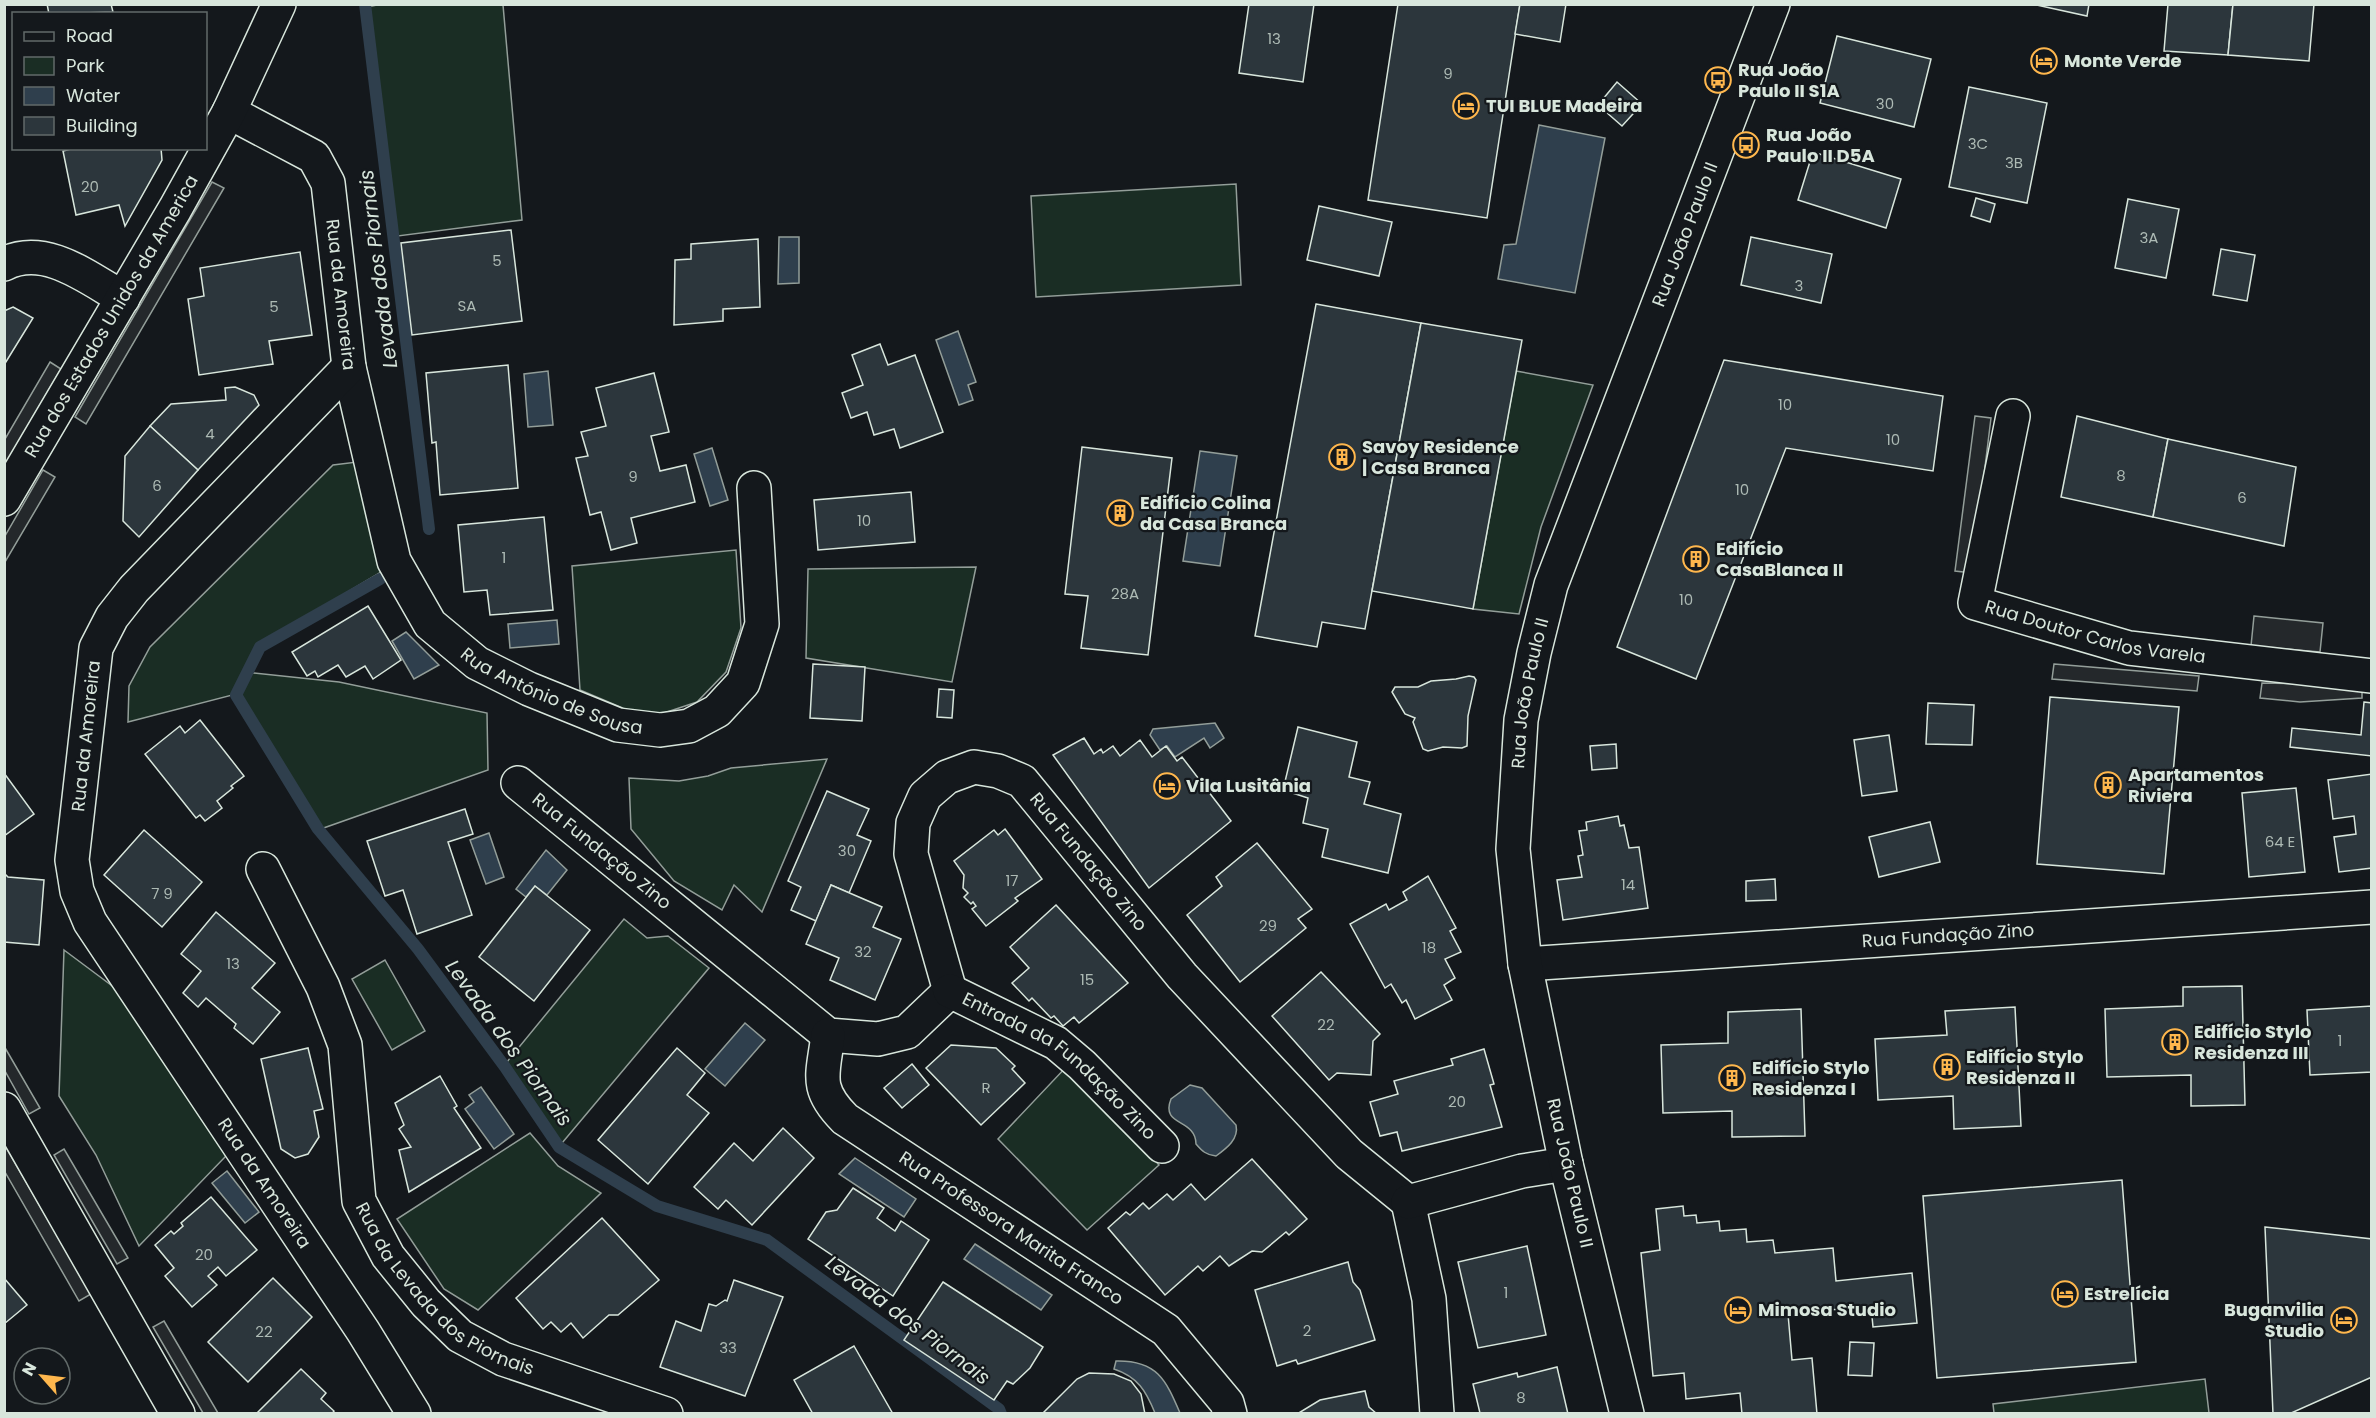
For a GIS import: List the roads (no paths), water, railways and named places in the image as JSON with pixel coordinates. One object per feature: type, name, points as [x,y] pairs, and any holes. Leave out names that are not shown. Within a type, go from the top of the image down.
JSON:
[{"type":"street","name":"Rua dos Estados Unidos da America","points":[[4,499],[123,298],[229,112],[279,4]]},
{"type":"street","name":"Rua João Paulo II","points":[[1627,1413],[1566,1164],[1525,964],[1513,849],[1521,720],[1534,653],[1551,585],[1773,4]]},
{"type":"street","name":"Rua da Amoreira","points":[[229,112],[315,157],[328,183],[349,367],[134,589],[112,617],[96,648],[72,860],[77,891],[90,922],[363,1331],[414,1413]]},
{"type":"street","points":[[4,264],[16,258],[31,256],[49,259],[123,298]]},
{"type":"street","name":"Rua António de Sousa","points":[[349,367],[394,561],[430,624],[477,663],[529,689],[618,725],[660,730],[689,726],[717,711],[743,683],[762,624],[754,488]]},
{"type":"street","name":"Rua Doutor Carlos Varela","points":[[2013,416],[1975,603],[2129,648],[2372,676]]},
{"type":"street","name":"Rua Fundação Zino","points":[[950,991],[911,854],[913,823],[925,796],[947,777],[974,767],[998,771],[1022,781],[1182,976],[1349,1154],[1408,1202]]},
{"type":"street","name":"Rua Fundação Zino","points":[[518,783],[828,1035]]},
{"type":"street","name":"Rua da Levada dos Piornais","points":[[263,869],[323,987],[345,1045],[359,1201],[388,1256],[426,1303],[460,1336],[503,1359],[666,1413]]},
{"type":"street","name":"Rua Fundação Zino","points":[[1525,964],[2372,907]]},
{"type":"street","points":[[828,1035],[878,1039],[907,1032],[950,991]]},
{"type":"street","name":"Entrada da Fundação Zino","points":[[950,991],[1056,1043],[1082,1065],[1162,1146]]},
{"type":"street","name":"Rua Professora Marita Franco","points":[[828,1035],[821,1085],[829,1103],[845,1119],[1166,1330],[1227,1403],[1230,1413]]},
{"type":"street","points":[[4,1109],[178,1413]]},
{"type":"street","points":[[1437,1413],[1429,1299],[1408,1202],[1522,1171],[1566,1164]]},
{"type":"water","points":[[1539,125],[1605,138],[1575,293],[1498,279],[1504,245],[1516,244]]},
{"type":"water","points":[[779,237],[799,237],[799,283],[778,284]]},
{"type":"water","points":[[958,331],[976,382],[968,385],[973,400],[959,405],[936,340]]},
{"type":"water","points":[[548,371],[553,425],[528,427],[524,374]]},
{"type":"water","points":[[712,448],[728,500],[710,506],[694,454]]},
{"type":"water","points":[[1200,451],[1237,456],[1220,566],[1183,561]]},
{"type":"water","points":[[557,620],[559,644],[510,648],[508,624]]},
{"type":"water","points":[[406,632],[439,665],[414,679],[392,641]]},
{"type":"water","points":[[1215,723],[1224,738],[1210,748],[1204,738],[1175,757],[1167,746],[1160,750],[1150,735],[1153,729]]},
{"type":"water","points":[[489,833],[504,877],[486,884],[470,840]]},
{"type":"water","points":[[546,850],[567,870],[547,895],[535,886],[526,897],[516,889]]},
{"type":"water","points":[[745,1023],[765,1040],[725,1086],[705,1069]]},
{"type":"water","points":[[1190,1085],[1202,1088],[1236,1125],[1234,1139],[1216,1156],[1202,1151],[1196,1144],[1191,1130],[1170,1114],[1171,1099]]},
{"type":"water","points":[[481,1087],[514,1134],[494,1149],[465,1109],[474,1102],[469,1095]]},
{"type":"water","points":[[855,1158],[916,1199],[904,1217],[839,1174]]},
{"type":"water","points":[[227,1171],[259,1212],[245,1223],[212,1183]]},
{"type":"water","points":[[975,1244],[1052,1295],[1041,1310],[964,1259]]},
{"type":"water","points":[[1116,1361],[1141,1364],[1151,1368],[1170,1391],[1180,1413],[1155,1413],[1140,1386],[1129,1376],[1114,1369]]},
{"type":"waterway","name":"Levada dos Piornais","points":[[365,4],[429,529]]},
{"type":"waterway","name":"Levada dos Piornais","points":[[380,579],[260,647],[236,695],[318,829],[418,949],[505,1067],[559,1147],[657,1206],[767,1240],[999,1409],[1001,1414]]},
{"type":"place","name":"Monte Verde","points":[[2044,61]]},
{"type":"place","name":"Rua João Paulo II S1A","points":[[1718,80]]},
{"type":"place","name":"TUI BLUE Madeira","points":[[1466,106]]},
{"type":"place","name":"Rua João Paulo II D5A","points":[[1746,145]]},
{"type":"place","name":"Savoy Residence | Casa Branca","points":[[1342,457]]},
{"type":"place","name":"Edifício Colina da Casa Branca","points":[[1120,513]]},
{"type":"place","name":"Edifício CasaBlanca II","points":[[1696,559]]},
{"type":"place","name":"Apartamentos Riviera","points":[[2108,785]]},
{"type":"place","name":"Vila Lusitânia","points":[[1167,786]]},
{"type":"place","name":"Edifício Stylo Residenza III","points":[[2175,1042]]},
{"type":"place","name":"Edifício Stylo Residenza II","points":[[1947,1067]]},
{"type":"place","name":"Edifício Stylo Residenza I","points":[[1732,1078]]},
{"type":"place","name":"Estrelícia","points":[[2065,1294]]},
{"type":"place","name":"Mimosa Studio","points":[[1738,1310]]},
{"type":"place","name":"Buganvilia Studio","points":[[2344,1320]]}]
